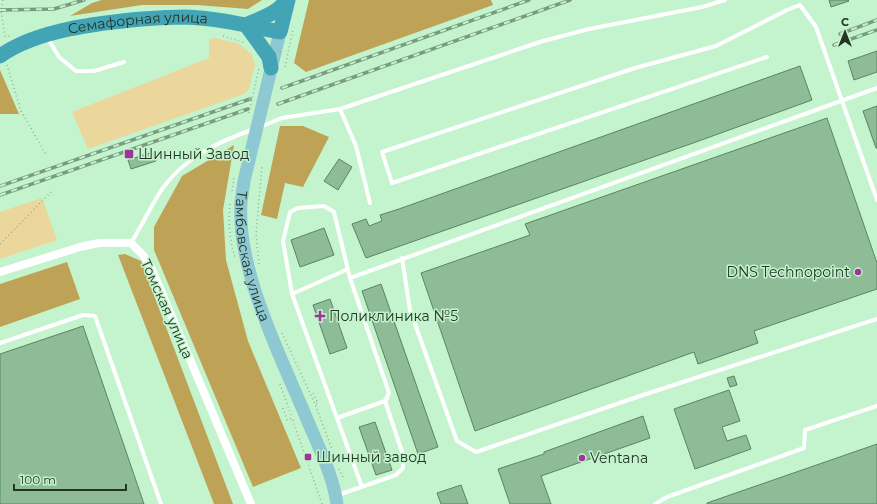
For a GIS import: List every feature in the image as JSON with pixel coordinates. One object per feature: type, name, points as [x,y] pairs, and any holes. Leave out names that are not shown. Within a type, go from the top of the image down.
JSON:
[{"type":"highway","points":[[268,68],[269,57],[246,25],[270,14],[287,0]]},
{"type":"highway","name":"Тамбовская улица","points":[[280,32],[287,0]]},
{"type":"highway","name":"Семафорная улица","points":[[6,59],[20,44],[46,35],[124,21],[185,17],[246,25],[280,32]]},
{"type":"main road","name":"Тамбовская улица","points":[[280,32],[268,68],[256,165],[244,181],[241,202],[243,234],[247,263],[256,294],[273,340],[322,453],[337,500]]},
{"type":"street","name":"Томская улица","points":[[0,272],[80,247],[99,243],[132,243],[151,267],[251,504]]},
{"type":"lane","points":[[132,243],[162,190],[177,171],[203,151],[230,138],[282,118],[340,109],[543,42],[589,30],[702,7],[725,0]]},
{"type":"lane","points":[[796,0],[816,27],[877,200]]},
{"type":"lane","points":[[767,57],[392,183],[382,152],[635,68],[716,46],[787,10],[800,5]]},
{"type":"lane","points":[[46,35],[59,56],[76,71],[94,71],[124,62]]},
{"type":"lane","points":[[350,278],[877,88]]},
{"type":"lane","points":[[340,109],[356,146],[370,203]]},
{"type":"lane","points":[[337,500],[362,487],[396,475],[403,468],[403,455],[386,401],[389,393],[350,278],[334,212],[324,206],[298,208],[290,212],[283,241],[292,294],[362,487]]},
{"type":"lane","points":[[402,258],[410,310],[457,441],[476,452],[655,391],[877,319]]},
{"type":"lane","points":[[292,294],[348,269]]},
{"type":"lane","points":[[0,343],[83,315],[95,316],[161,504]]},
{"type":"lane","points":[[337,418],[386,401]]},
{"type":"lane","points":[[655,504],[667,497],[804,448],[805,430],[877,406]]},
{"type":"path","points":[[3,0],[1,10],[4,36],[16,36]]},
{"type":"path","points":[[268,68],[295,22]]},
{"type":"path","points":[[222,36],[244,42],[250,48]]},
{"type":"path","points":[[6,59],[6,66],[21,112],[46,156]]},
{"type":"path","points":[[256,165],[256,234],[259,264]]},
{"type":"path","points":[[0,244],[54,190]]},
{"type":"path","points":[[279,327],[315,404],[334,456]]},
{"type":"path","points":[[314,393],[318,403],[315,404]]},
{"type":"path","points":[[283,408],[287,420],[292,418],[322,504]]},
{"type":"path","points":[[337,463],[343,478]]},
{"type":"shaded area","points":[[102,0],[262,0],[248,9],[197,5],[142,5],[70,16],[92,3]]},
{"type":"shaded area","points":[[309,0],[491,0],[493,5],[306,72],[294,63]]},
{"type":"shaded area","points":[[215,38],[239,44],[252,55],[255,65],[249,89],[244,94],[88,149],[72,112],[209,58],[209,39]]},
{"type":"shaded area","points":[[0,70],[19,114],[0,114]]},
{"type":"shaded area","points":[[280,126],[303,126],[329,137],[303,187],[285,183],[277,219],[261,215]]},
{"type":"shaded area","points":[[234,145],[223,210],[226,260],[248,341],[301,468],[253,487],[154,250],[154,227],[182,176]]},
{"type":"shaded area","points":[[42,198],[57,240],[0,259],[0,212]]},
{"type":"shaded area","points":[[125,254],[141,261],[233,504],[214,504],[118,255]]},
{"type":"shaded area","points":[[67,262],[80,299],[0,327],[0,284]]},
{"type":"building","points":[[829,0],[848,0],[849,1],[831,7]]},
{"type":"building","points":[[877,51],[877,72],[854,80],[848,61]]},
{"type":"building","points":[[800,66],[812,100],[696,142],[366,258],[352,224],[366,219],[369,226],[382,221],[380,215]]},
{"type":"building","points":[[877,106],[877,148],[876,148],[863,111]]},
{"type":"building","points":[[827,118],[877,263],[877,289],[754,331],[758,343],[698,364],[694,352],[475,431],[421,273],[530,235],[525,224]]},
{"type":"building","points":[[153,152],[156,161],[131,169],[128,160]]},
{"type":"building","points":[[339,159],[352,167],[338,190],[324,181]]},
{"type":"building","points":[[324,228],[334,255],[300,267],[291,240]]},
{"type":"building","points":[[381,284],[438,447],[418,454],[362,291]]},
{"type":"building","points":[[330,299],[347,348],[330,354],[313,305]]},
{"type":"building","points":[[83,326],[144,504],[0,504],[0,354]]},
{"type":"building","points":[[734,376],[737,385],[730,387],[727,378]]},
{"type":"building","points":[[729,390],[740,421],[722,427],[727,441],[746,435],[751,449],[695,469],[674,409]]},
{"type":"building","points":[[643,416],[650,438],[541,476],[551,504],[510,504],[498,469],[544,454],[544,452]]},
{"type":"building","points":[[375,422],[392,470],[376,475],[359,427]]},
{"type":"building","points":[[877,444],[877,504],[707,504],[707,503]]},
{"type":"building","points":[[461,485],[468,504],[441,504],[437,493]]},
{"type":"railway","points":[[0,10],[54,9],[84,0]]},
{"type":"railway","points":[[282,88],[529,0]]},
{"type":"railway","points":[[278,104],[570,0]]},
{"type":"railway","points":[[840,34],[877,20]]},
{"type":"railway","points":[[834,45],[877,30]]},
{"type":"railway","points":[[0,186],[250,99]]},
{"type":"railway","points":[[0,195],[248,109]]},
{"type":"place","name":"Шинный Завод","points":[[129,154]]},
{"type":"place","name":"DNS Technopoint","points":[[858,272]]},
{"type":"place","name":"Поликлиника №5","points":[[320,316]]},
{"type":"place","name":"Шинный завод","points":[[308,457]]},
{"type":"place","name":"Ventana","points":[[582,458]]}]
